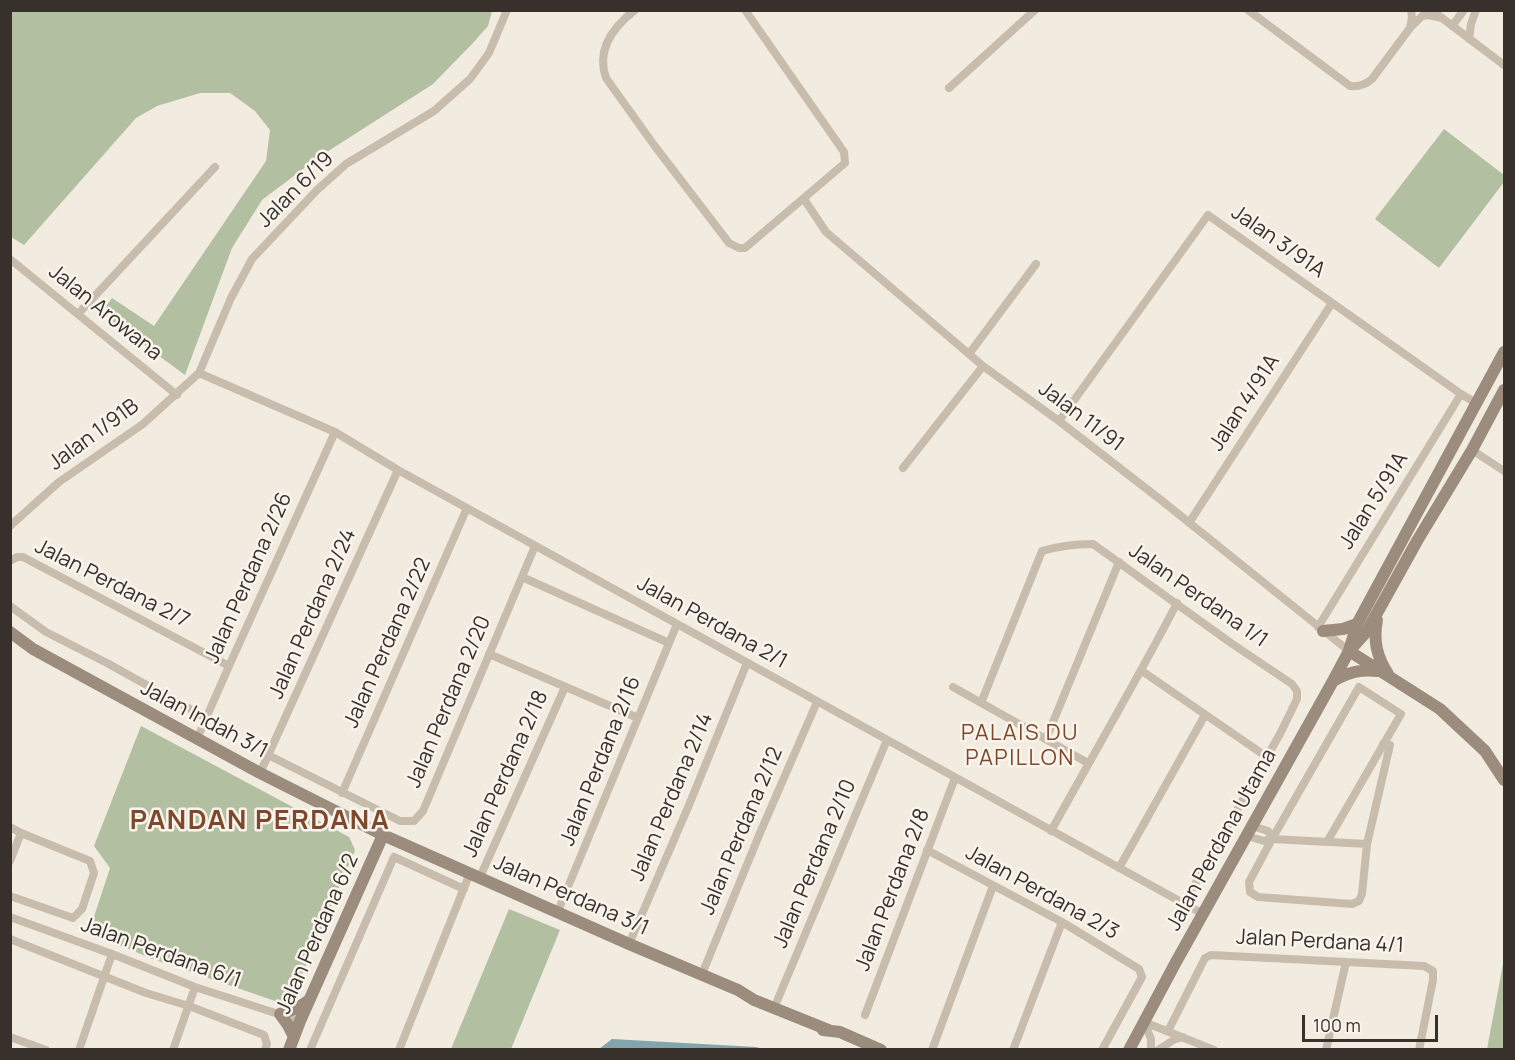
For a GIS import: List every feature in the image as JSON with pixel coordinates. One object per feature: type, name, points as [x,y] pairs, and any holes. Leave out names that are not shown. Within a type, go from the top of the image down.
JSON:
[{"type":"street","points":[[635,10],[607,41],[603,52],[602,67],[606,78],[729,243],[740,248],[745,248],[845,163],[844,152],[745,10]]},
{"type":"street","points":[[949,88],[1035,10]]},
{"type":"street","points":[[1248,10],[1350,86],[1357,87],[1372,79],[1410,27],[1422,16],[1436,13],[1504,65]]},
{"type":"street","points":[[1410,27],[1411,10]]},
{"type":"street","points":[[1455,28],[1464,10]]},
{"type":"street","points":[[1455,28],[1475,10]]},
{"type":"street","points":[[1469,39],[1475,10]]},
{"type":"street","name":"Jalan 6/19","points":[[199,373],[231,298],[252,259],[317,190],[346,164],[434,111],[470,79],[489,53],[506,13]]},
{"type":"street","points":[[78,314],[215,167]]},
{"type":"street","name":"Jalan 11/91","points":[[804,199],[826,232],[983,366],[1059,421],[1349,651]]},
{"type":"street","name":"Jalan 3/91A","points":[[1059,421],[1208,215],[1476,403]]},
{"type":"street","name":"Jalan Arowana","points":[[10,259],[177,395]]},
{"type":"street","points":[[969,354],[1036,264]]},
{"type":"street","name":"Jalan 4/91A","points":[[1189,523],[1332,303]]},
{"type":"street","name":"Jalan Perdana Utama","points":[[1129,1050],[1333,681],[1349,651],[1357,624],[1504,352]]},
{"type":"street","points":[[903,468],[983,366]]},
{"type":"street","name":"Jalan 1/91B","points":[[10,526],[58,482],[143,424],[199,373]]},
{"type":"street","name":"Jalan Perdana 2/1","points":[[199,373],[335,432],[398,470],[1203,914]]},
{"type":"street","points":[[1476,403],[1488,404],[1504,389]]},
{"type":"street","name":"Jalan Perdana Utama","points":[[1349,651],[1367,631],[1417,541],[1472,450],[1504,389]]},
{"type":"street","name":"Jalan 5/91A","points":[[1321,629],[1461,394]]},
{"type":"street","name":"Jalan Perdana 2/26","points":[[197,739],[335,432]]},
{"type":"street","points":[[1472,450],[1504,471]]},
{"type":"street","name":"Jalan Perdana 2/24","points":[[261,772],[398,470]]},
{"type":"street","name":"Jalan Perdana 2/22","points":[[342,793],[467,508]]},
{"type":"street","name":"Jalan Perdana 1/1","points":[[981,703],[1042,551],[1067,545],[1093,544],[1292,684],[1297,691],[1297,699],[1267,757]]},
{"type":"street","name":"Jalan Perdana 2/20","points":[[268,755],[400,821],[414,822],[423,811],[535,546]]},
{"type":"street","name":"Jalan Perdana 2/7","points":[[10,561],[17,557],[24,557],[229,666]]},
{"type":"street","points":[[1046,739],[1119,562]]},
{"type":"street","name":"Jalan Perdana 2/1","points":[[522,577],[669,643]]},
{"type":"street","points":[[1051,831],[1142,671],[1177,603]]},
{"type":"street","points":[[10,606],[46,632],[206,718]]},
{"type":"street","points":[[1379,610],[1375,628],[1376,648],[1385,674]]},
{"type":"street","name":"Jalan Perdana 2/16","points":[[558,911],[676,624]]},
{"type":"street","points":[[1321,629],[1343,629],[1357,624]]},
{"type":"street","name":"Jalan Indah 3/1","points":[[10,632],[33,649],[197,739],[383,835]]},
{"type":"street","points":[[1349,651],[1440,710],[1485,751],[1504,780]]},
{"type":"street","points":[[489,654],[638,718]]},
{"type":"street","name":"Jalan Perdana 2/14","points":[[629,944],[747,663]]},
{"type":"street","points":[[1333,681],[1352,671],[1364,670],[1385,674]]},
{"type":"street","points":[[1142,671],[1267,757],[1193,888]]},
{"type":"street","name":"Jalan Perdana 2/18","points":[[399,1050],[464,889],[475,875],[565,687]]},
{"type":"street","points":[[953,687],[1088,763]]},
{"type":"street","points":[[1327,842],[1383,744],[1401,714],[1359,687],[1249,882],[1250,892],[1258,897],[1352,904],[1359,901],[1362,894],[1367,844],[1390,745],[1383,744]]},
{"type":"street","name":"Jalan Perdana 2/12","points":[[702,974],[759,833],[817,702]]},
{"type":"street","points":[[1119,868],[1206,715]]},
{"type":"street","name":"Jalan Perdana 2/10","points":[[777,1001],[887,740]]},
{"type":"street","name":"Jalan Perdana 2/8","points":[[865,1015],[955,778]]},
{"type":"street","points":[[10,827],[90,861],[94,873],[82,909],[73,918],[10,896]]},
{"type":"street","points":[[1249,831],[1264,841],[1272,839],[1367,844]]},
{"type":"street","points":[[10,861],[21,833]]},
{"type":"street","name":"Jalan Perdana 3/1","points":[[383,835],[702,974],[749,996],[760,1009],[816,1029],[835,1031],[881,1050]]},
{"type":"street","name":"Jalan Perdana 6/2","points":[[291,1044],[383,835]]},
{"type":"street","name":"Jalan Perdana 2/3","points":[[927,850],[1062,922],[1139,969],[1142,977],[1102,1050]]},
{"type":"street","points":[[310,1050],[394,857],[464,889]]},
{"type":"street","points":[[932,1050],[993,885]]},
{"type":"street","name":"Jalan Perdana 6/1","points":[[10,917],[195,987],[300,1021]]},
{"type":"street","points":[[1013,1050],[1062,922]]},
{"type":"street","points":[[10,939],[146,993],[189,1006],[264,1035],[267,1044],[265,1050]]},
{"type":"street","points":[[79,1050],[112,954]]},
{"type":"street","name":"Jalan Perdana 4/1","points":[[1167,1031],[1205,958],[1211,955],[1424,966],[1433,970],[1433,980],[1419,1050]]},
{"type":"street","points":[[1326,1050],[1346,962]]},
{"type":"street","points":[[173,1050],[195,987]]},
{"type":"street","name":"Jalan Perdana 3/1","points":[[749,996],[757,993],[777,1001],[834,1025],[835,1031]]},
{"type":"street","points":[[291,1044],[288,1025],[280,1014],[297,1008],[309,1000]]},
{"type":"street","points":[[1144,1022],[1214,1050]]},
{"type":"street","points":[[1144,1022],[1150,1035],[1152,1050]]},
{"type":"street","points":[[10,1037],[46,1050]]},
{"type":"street","points":[[1158,1050],[1175,1039],[1183,1037]]},
{"type":"green space","points":[[10,11],[492,11],[488,26],[433,84],[319,157],[262,200],[232,248],[185,375],[101,313],[112,298],[154,326],[266,161],[270,130],[255,111],[230,93],[200,93],[157,106],[136,118],[24,245],[11,237]]},
{"type":"green space","points":[[1444,129],[1504,175],[1504,182],[1439,268],[1375,219]]},
{"type":"green space","points":[[141,726],[349,837],[355,850],[293,996],[278,1002],[150,958],[89,932],[110,868],[94,846]]},
{"type":"green space","points":[[509,909],[560,930],[511,1049],[451,1049]]},
{"type":"green space","points":[[1504,959],[1504,1049],[1487,1049]]},
{"type":"water","points":[[612,1039],[756,1047],[763,1049],[599,1049]]},
{"type":"district","name":"PALAIS DU PAPILLON","points":[[1020,746]]},
{"type":"district","name":"PANDAN PERDANA","points":[[260,821]]}]
